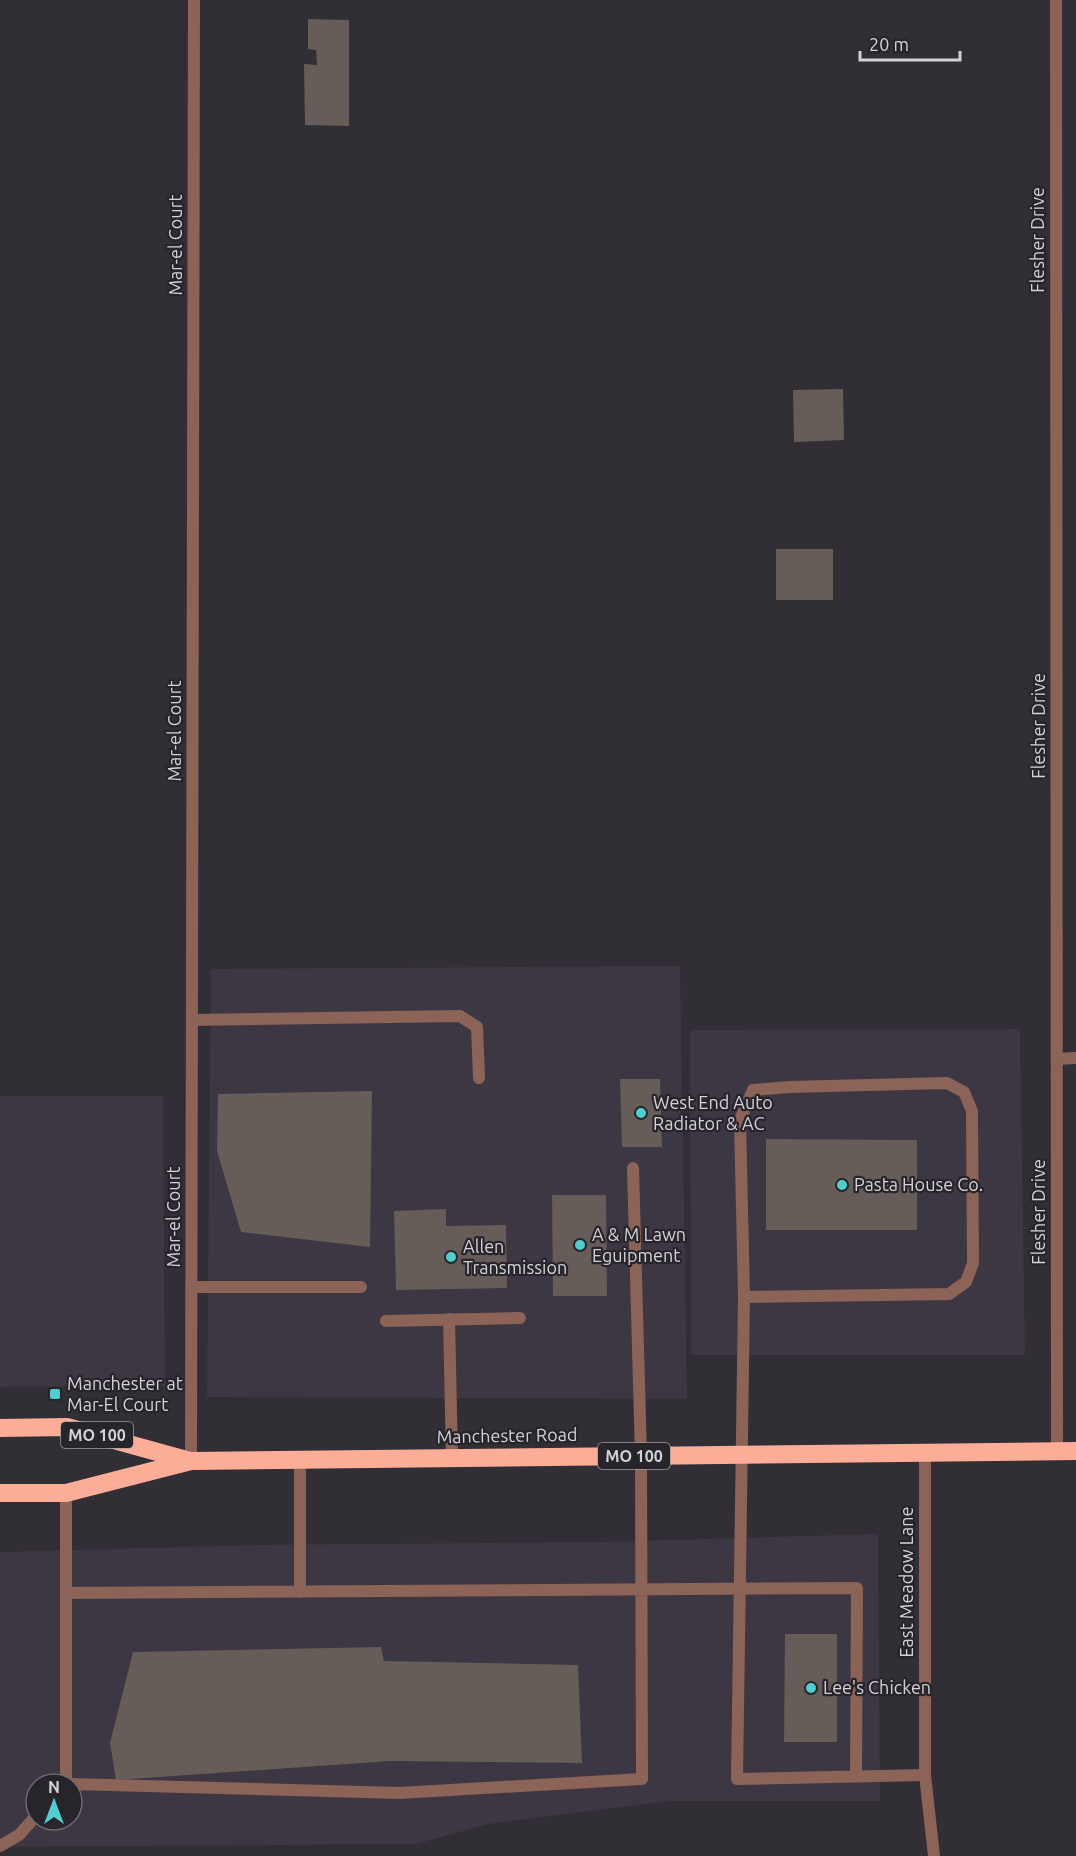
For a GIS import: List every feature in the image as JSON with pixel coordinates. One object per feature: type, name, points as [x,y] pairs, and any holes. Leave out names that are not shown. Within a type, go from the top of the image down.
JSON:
[{"type":"highway","name":"Manchester Road","points":[[0,1428],[67,1427],[191,1461]]},
{"type":"highway","name":"Manchester Road","points":[[0,1493],[66,1493],[191,1461],[1076,1451]]},
{"type":"street","name":"Mar-el Court","points":[[191,1461],[194,0]]},
{"type":"street","name":"Flesher Drive","points":[[1056,0],[1057,1451]]},
{"type":"street","points":[[192,1020],[460,1016],[477,1027],[479,1078]]},
{"type":"street","points":[[1057,1059],[1076,1058]]},
{"type":"street","points":[[744,1297],[949,1294],[966,1282],[973,1263],[972,1111],[964,1092],[947,1083],[753,1090],[741,1120],[744,1297],[737,1779],[925,1775]]},
{"type":"street","points":[[84,1784],[399,1793],[642,1779],[640,1456],[633,1168]]},
{"type":"street","points":[[192,1287],[361,1287]]},
{"type":"street","points":[[386,1321],[520,1318]]},
{"type":"street","points":[[449,1320],[452,1458]]},
{"type":"street","name":"East Meadow Lane","points":[[926,1452],[925,1775],[934,1856]]},
{"type":"street","points":[[300,1460],[300,1592]]},
{"type":"street","points":[[66,1493],[66,1772]]},
{"type":"street","points":[[66,1593],[857,1588],[856,1776]]},
{"type":"street","points":[[0,1846],[24,1829]]},
{"type":"shaded area","points":[[680,966],[687,1399],[207,1397],[211,969]]},
{"type":"shaded area","points":[[1020,1029],[1025,1355],[691,1355],[690,1030]]},
{"type":"shaded area","points":[[0,1096],[163,1096],[165,1386],[0,1387]]},
{"type":"shaded area","points":[[878,1534],[880,1801],[670,1801],[488,1824],[416,1844],[0,1847],[0,1552],[256,1545],[603,1542]]},
{"type":"building","points":[[308,19],[349,20],[349,126],[305,125],[304,64],[317,65],[316,50],[308,49]]},
{"type":"building","points":[[843,389],[844,440],[794,442],[793,390]]},
{"type":"building","points":[[776,549],[833,549],[833,600],[776,600]]},
{"type":"building","name":"West End Auto Radiator & AC","points":[[620,1079],[660,1079],[662,1147],[622,1147]]},
{"type":"building","points":[[372,1091],[370,1247],[241,1232],[217,1151],[218,1094]]},
{"type":"building","name":"Pasta House Co.","points":[[766,1139],[917,1140],[917,1230],[766,1230]]},
{"type":"building","name":"A & M Lawn Eguipment","points":[[552,1195],[606,1195],[607,1296],[553,1296]]},
{"type":"building","name":"Allen Transmission","points":[[446,1209],[446,1226],[506,1225],[507,1288],[396,1290],[394,1211]]},
{"type":"building","name":"Lee's Chicken","points":[[785,1634],[837,1634],[837,1742],[784,1742]]},
{"type":"building","points":[[381,1647],[384,1661],[578,1665],[582,1763],[390,1761],[116,1780],[110,1743],[133,1652]]},
{"type":"place","name":"West End Auto Radiator & AC","points":[[641,1113]]},
{"type":"place","name":"Pasta House Co.","points":[[842,1185]]},
{"type":"place","name":"A & M Lawn Eguipment","points":[[580,1245]]},
{"type":"place","name":"Allen Transmission","points":[[451,1257]]},
{"type":"place","name":"Manchester at Mar-El Court","points":[[55,1394]]},
{"type":"place","name":"Lee's Chicken","points":[[811,1688]]}]
